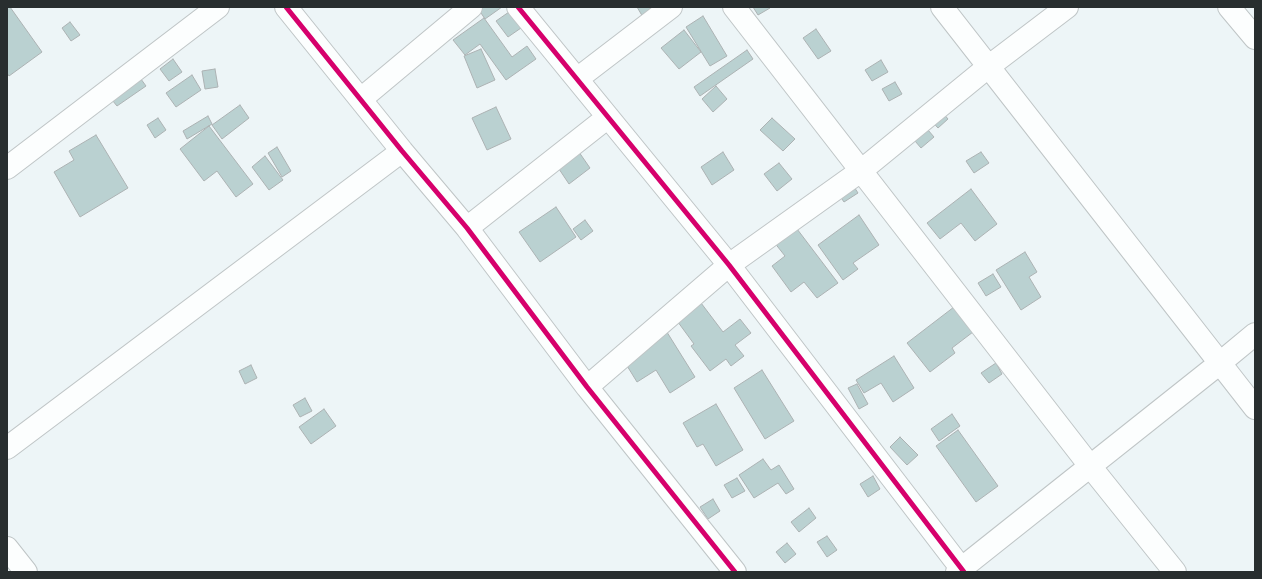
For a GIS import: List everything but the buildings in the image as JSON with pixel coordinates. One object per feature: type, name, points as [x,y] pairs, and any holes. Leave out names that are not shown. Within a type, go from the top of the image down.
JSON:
[{"type":"street","points":[[7,168],[218,7]]},
{"type":"street","points":[[286,7],[402,151],[467,228],[587,387],[735,572]]},
{"type":"street","points":[[361,99],[470,7]]},
{"type":"street","points":[[518,7],[729,265],[961,571],[1255,334]]},
{"type":"street","points":[[577,79],[671,7]]},
{"type":"street","points":[[734,7],[862,170],[1090,466],[1175,572]]},
{"type":"street","points":[[942,7],[1255,408]]},
{"type":"street","points":[[587,387],[729,265],[862,170],[988,67],[1067,7]]},
{"type":"street","points":[[1229,7],[1255,38]]},
{"type":"street","points":[[467,228],[608,117]]},
{"type":"street","points":[[7,448],[402,151]]},
{"type":"street","points":[[7,548],[26,572]]},
{"type":"cycle path","points":[[286,7],[402,151],[467,228],[587,387],[735,572]]},
{"type":"cycle path","points":[[518,7],[729,265],[964,572]]}]
